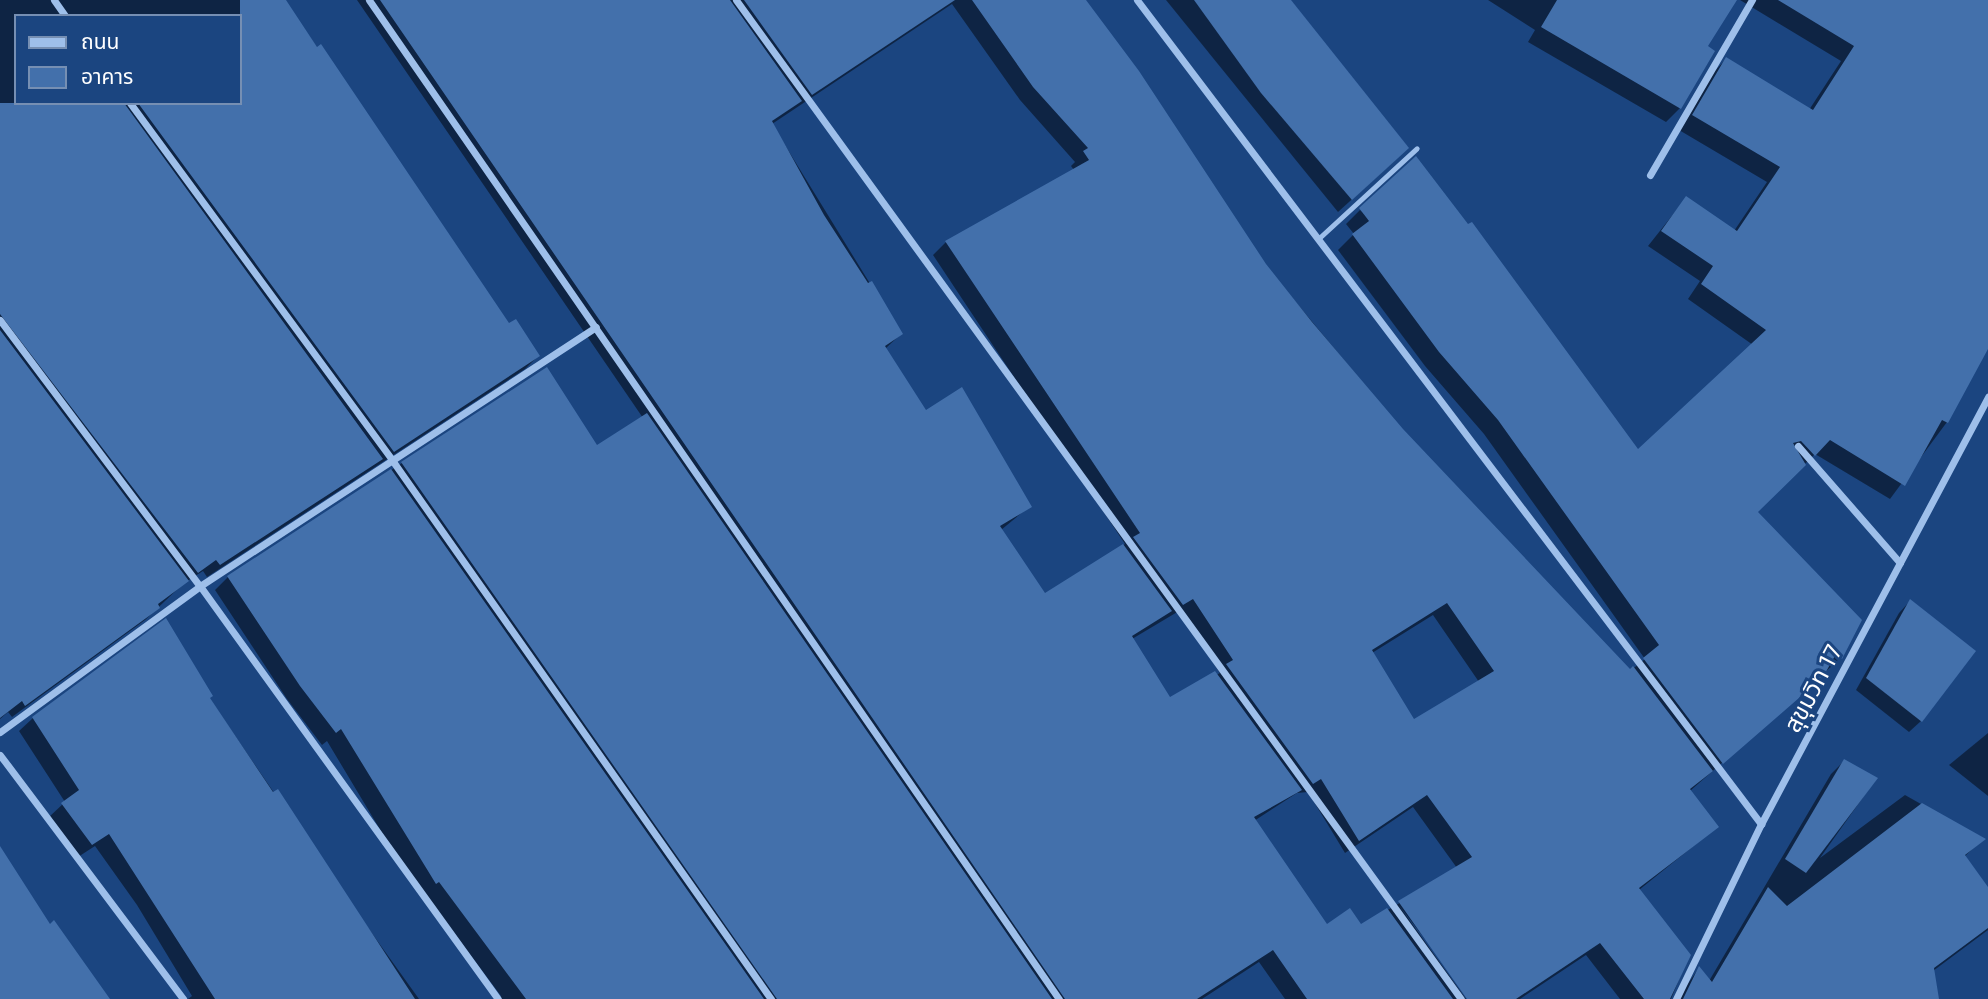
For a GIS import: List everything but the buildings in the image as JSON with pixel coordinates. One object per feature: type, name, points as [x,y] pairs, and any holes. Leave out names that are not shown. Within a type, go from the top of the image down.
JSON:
[{"type":"street","points":[[369,0],[1059,999]]},
{"type":"street","points":[[736,0],[1461,999]]},
{"type":"street","points":[[1138,0],[1761,824]]},
{"type":"street","points":[[1650,175],[1752,0]]},
{"type":"street","points":[[131,105],[392,460],[771,999]]},
{"type":"street","points":[[0,320],[200,586],[498,999]]},
{"type":"street","points":[[0,732],[200,586],[597,327]]},
{"type":"street","name":"สุขุมวิท 17","points":[[1676,999],[1761,824],[1988,397]]},
{"type":"street","points":[[1798,446],[1900,563]]},
{"type":"street","points":[[0,755],[183,999]]},
{"type":"lane","points":[[1318,239],[1418,148]]}]
